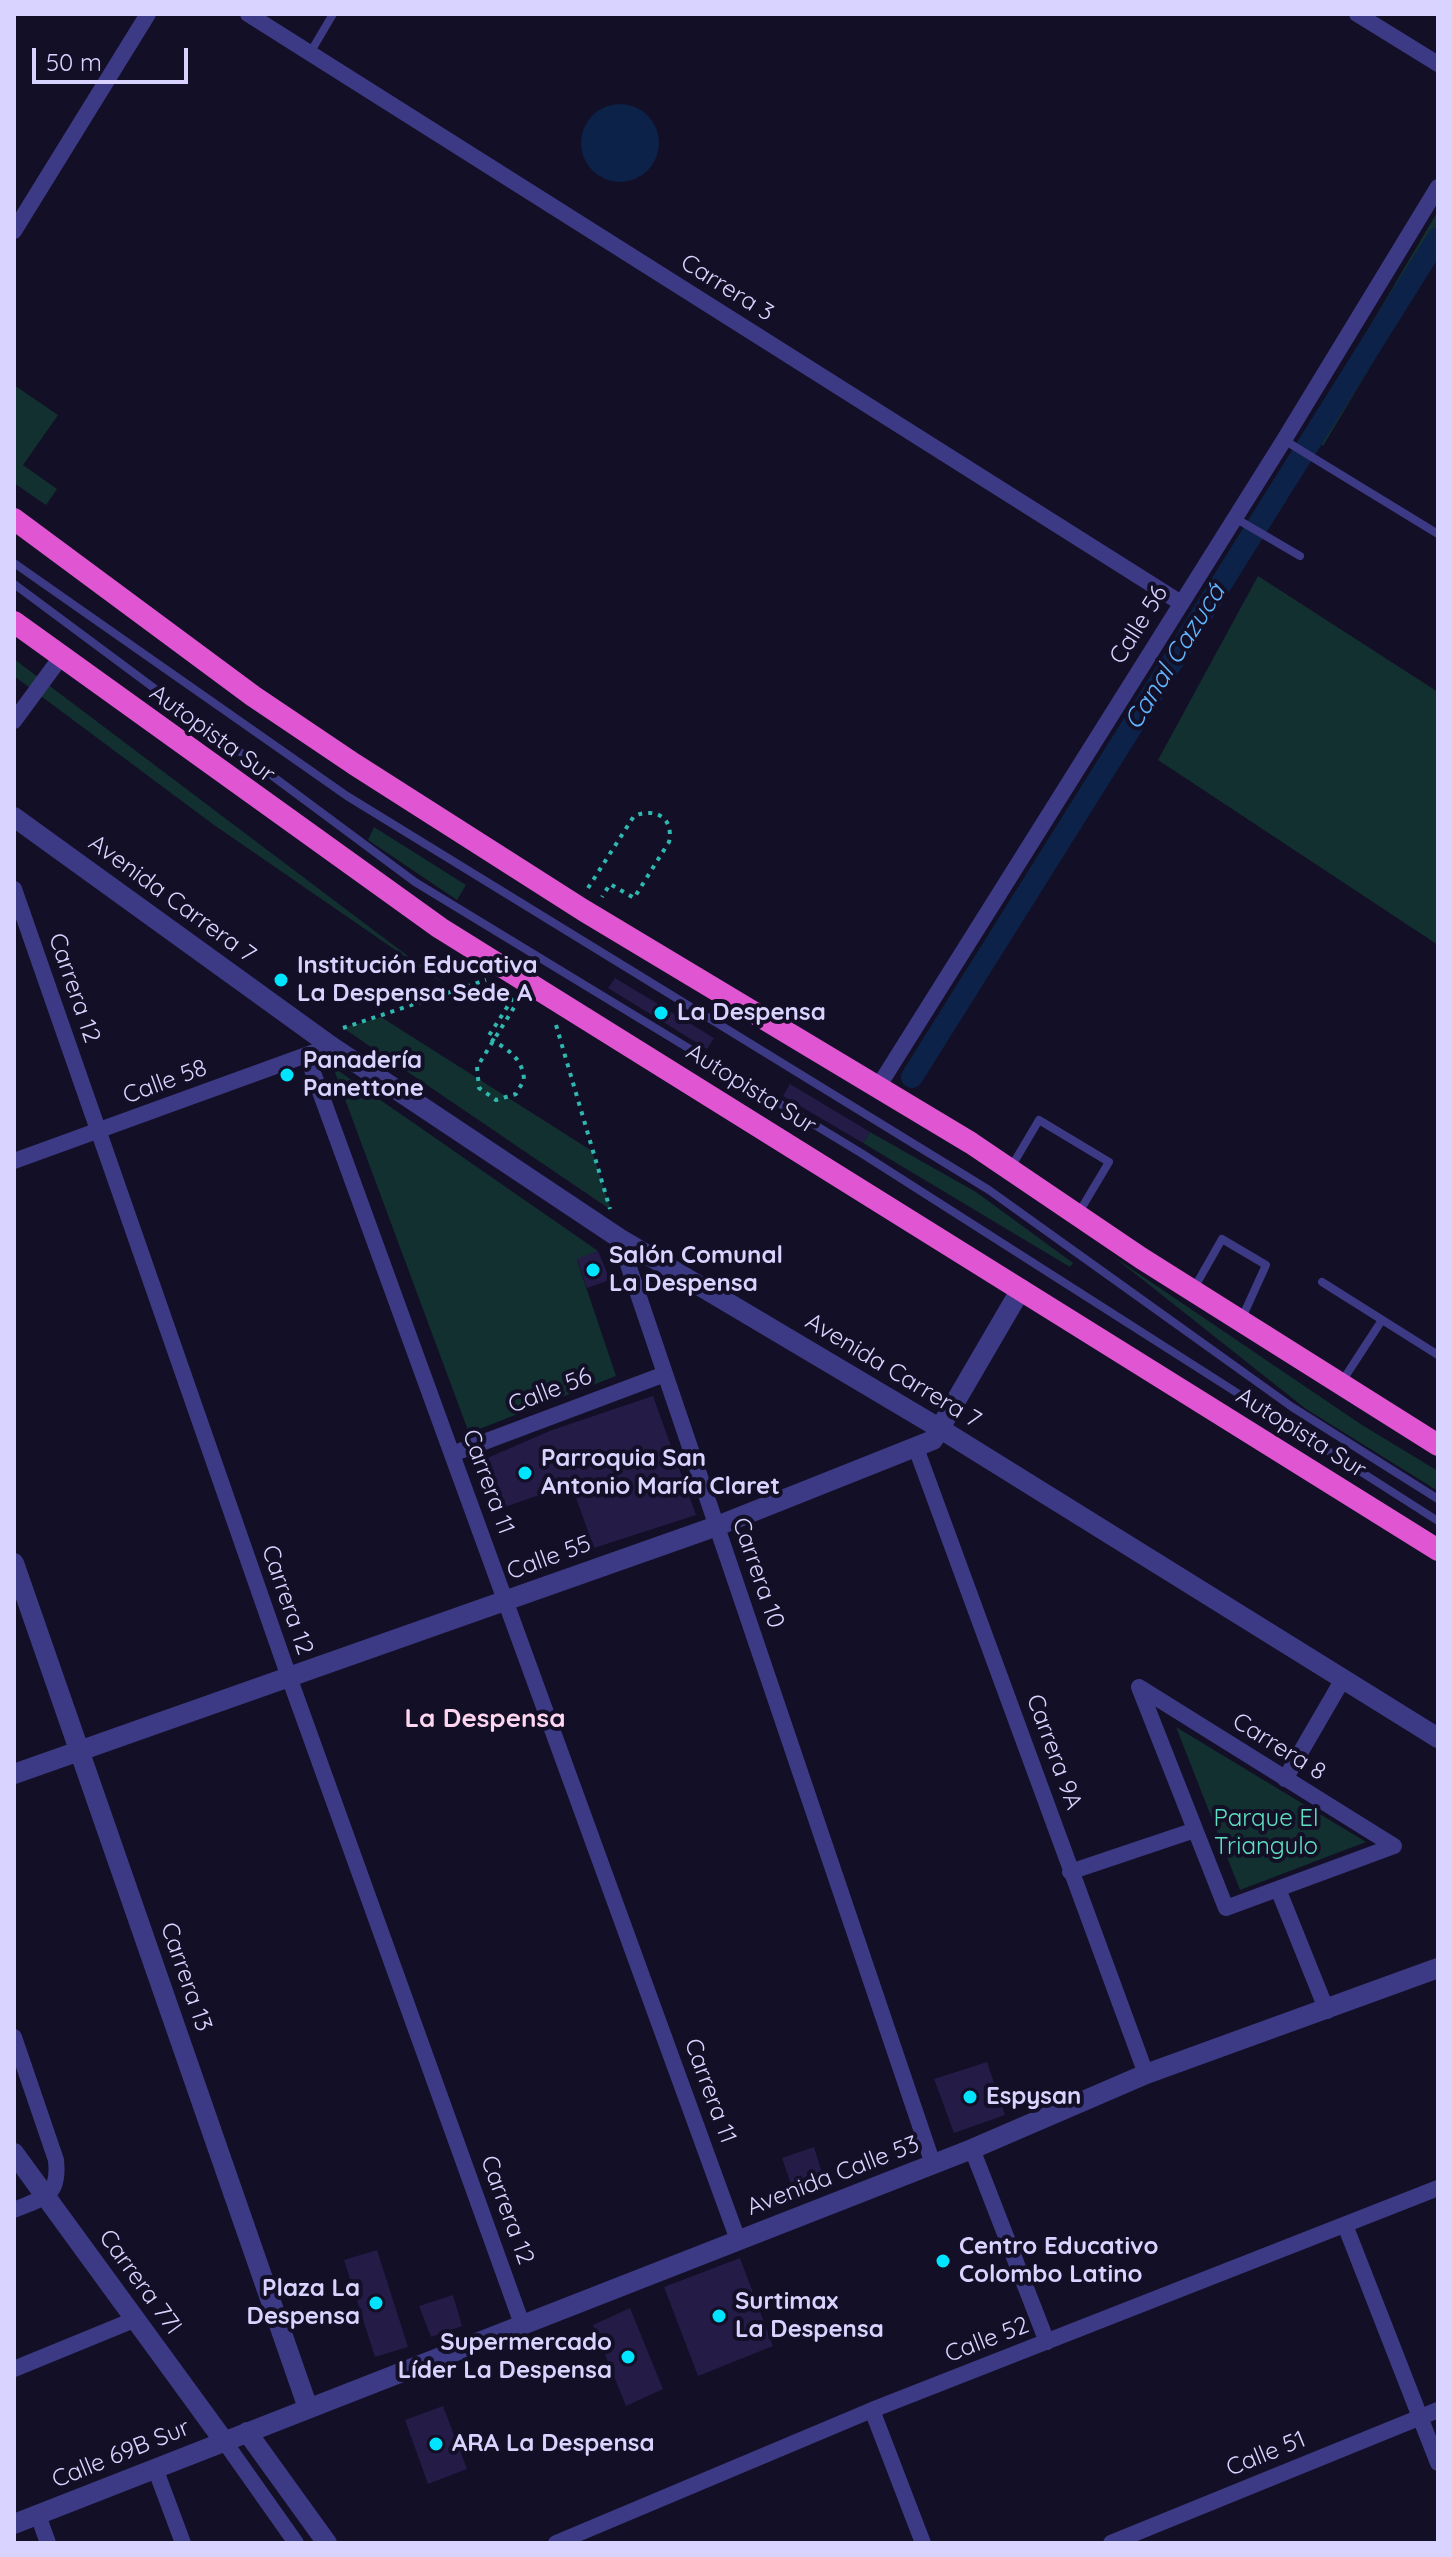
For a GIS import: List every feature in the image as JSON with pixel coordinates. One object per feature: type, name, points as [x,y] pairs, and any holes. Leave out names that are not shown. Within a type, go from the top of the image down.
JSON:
[{"type":"highway","points":[[14,519],[253,696],[354,764],[583,910],[1010,1169],[1192,1291],[1438,1445]]},
{"type":"highway","name":"Autopista Sur","points":[[14,622],[384,890],[1438,1550]]},
{"type":"street","points":[[14,231],[148,14]]},
{"type":"street","name":"Carrera 3","points":[[248,14],[1181,603]]},
{"type":"street","points":[[1357,14],[1438,64]]},
{"type":"street","name":"Calle 56","points":[[878,1087],[1181,603],[1241,520],[1290,442],[1438,187]]},
{"type":"street","points":[[14,721],[61,657]]},
{"type":"street","name":"Avenida Carrera 7","points":[[14,817],[324,1042],[619,1238],[939,1428],[1438,1738]]},
{"type":"street","name":"Carrera 12","points":[[14,889],[289,1677],[522,2324]]},
{"type":"street","name":"Calle 58","points":[[14,1161],[307,1056],[324,1042]]},
{"type":"street","name":"Carrera 11","points":[[307,1056],[738,2240]]},
{"type":"street","name":"Carrera 10","points":[[619,1238],[933,2164]]},
{"type":"street","name":"Calle 55","points":[[14,1774],[717,1526],[933,1440],[1021,1289]]},
{"type":"street","name":"Calle 56","points":[[452,1454],[665,1374]]},
{"type":"street","name":"Carrera 9A","points":[[916,1448],[1146,2074]]},
{"type":"street","name":"Carrera 13","points":[[14,1563],[308,2408]]},
{"type":"street","points":[[1285,1779],[1343,1679]]},
{"type":"street","name":"Carrera 8","points":[[1195,1830],[1139,1687],[1394,1846],[1278,1889]]},
{"type":"street","points":[[1070,1872],[1195,1830],[1226,1908],[1278,1889],[1327,2011]]},
{"type":"street","name":"Avenida Calle 53","points":[[247,2432],[972,2149],[1146,2074],[1327,2011],[1438,1968]]},
{"type":"street","points":[[14,2037],[56,2160],[58,2179],[55,2189],[14,2210]]},
{"type":"street","points":[[972,2149],[1047,2342]]},
{"type":"street","name":"Carrera 77I","points":[[14,2153],[224,2441]]},
{"type":"street","name":"Calle 52","points":[[556,2543],[872,2410],[1438,2188]]},
{"type":"street","points":[[1345,2225],[1438,2463]]},
{"type":"street","points":[[14,2369],[136,2319]]},
{"type":"street","points":[[872,2410],[923,2543]]},
{"type":"street","name":"Calle 51","points":[[1111,2543],[1438,2410]]},
{"type":"street","points":[[247,2432],[327,2543]]},
{"type":"street","name":"Calle 69B Sur","points":[[14,2524],[247,2432]]},
{"type":"street","points":[[224,2441],[296,2543]]},
{"type":"street","points":[[155,2468],[183,2543]]},
{"type":"street","points":[[38,2515],[48,2543]]},
{"type":"lane","points":[[310,53],[333,14]]},
{"type":"lane","points":[[1290,442],[1438,534]]},
{"type":"lane","points":[[1241,520],[1300,556]]},
{"type":"lane","points":[[14,563],[347,796],[989,1190],[1292,1407],[1438,1499]]},
{"type":"lane","points":[[14,584],[415,882],[861,1153],[1438,1521]]},
{"type":"lane","points":[[1010,1169],[1039,1120],[1109,1162],[1078,1215]]},
{"type":"lane","points":[[1192,1291],[1222,1239],[1266,1265],[1240,1321]]},
{"type":"lane","points":[[1322,1282],[1438,1355]]},
{"type":"lane","points":[[1341,1383],[1382,1320]]},
{"type":"path","points":[[602,897],[610,884]]},
{"type":"path","points":[[477,1067],[479,1088],[496,1100],[516,1094],[524,1080],[519,1060],[488,1037],[517,975]]},
{"type":"path","points":[[324,1042],[517,975]]},
{"type":"path","points":[[546,993],[619,1238]]},
{"type":"green space","points":[[1438,211],[1438,253],[1323,446],[1306,434]]},
{"type":"green space","points":[[14,385],[58,415],[23,465],[57,489],[46,505],[14,483]]},
{"type":"green space","points":[[1290,454],[1306,466],[920,1082],[903,1071]]},
{"type":"green space","points":[[1258,576],[1438,692],[1438,945],[1158,760]]},
{"type":"green space","points":[[14,659],[449,987],[214,825],[14,676]]},
{"type":"green space","points":[[374,827],[466,885],[457,900],[368,840]]},
{"type":"green space","points":[[381,1017],[592,1151],[611,1210],[343,1028]]},
{"type":"green space","points":[[333,1067],[598,1251],[577,1260],[616,1376],[469,1433]]},
{"type":"green space","points":[[870,1132],[976,1192],[1073,1263],[1070,1267],[863,1143]]},
{"type":"green space","points":[[1114,1257],[1362,1425],[1438,1471],[1438,1491],[1306,1409]]},
{"type":"green space","name":"Parque El Triangulo","points":[[1176,1727],[1366,1842],[1240,1890]]},
{"type":"water","points":[[620,104],[635,107],[648,115],[656,128],[659,143],[656,158],[648,171],[635,179],[620,182],[605,179],[592,171],[584,158],[581,143],[584,128],[592,115],[605,107]]},
{"type":"building","name":"La Despensa","points":[[615,978],[714,1038],[707,1049],[608,988]]},
{"type":"building","name":"La Despensa","points":[[790,1084],[870,1132],[863,1143],[783,1096]]},
{"type":"building","name":"Salón Comunal La Despensa","points":[[598,1251],[610,1280],[587,1288],[577,1259]]},
{"type":"building","points":[[653,1396],[696,1515],[594,1548],[571,1484],[496,1510],[478,1462],[552,1430]]},
{"type":"building","name":"Espysan","points":[[987,2062],[1005,2115],[954,2133],[934,2079]]},
{"type":"building","points":[[814,2147],[826,2186],[795,2196],[782,2158]]},
{"type":"building","name":"Plaza La Despensa","points":[[377,2250],[408,2347],[375,2357],[344,2260]]},
{"type":"building","name":"Surtimax La Despensa","points":[[740,2258],[773,2346],[698,2376],[664,2287]]},
{"type":"building","points":[[453,2295],[462,2326],[431,2337],[419,2306]]},
{"type":"building","name":"Supermercado Líder La Despensa","points":[[630,2308],[663,2389],[626,2406],[593,2325]]},
{"type":"building","name":"ARA La Despensa","points":[[443,2406],[467,2469],[428,2484],[405,2420]]},
{"type":"waterway","name":"Canal Cazucá","points":[[912,1077],[1438,238]]},
{"type":"place","name":"Institución Educativa La Despensa Sede A","points":[[281,980]]},
{"type":"place","name":"La Despensa","points":[[661,1013]]},
{"type":"place","name":"Panadería Panettone","points":[[287,1075]]},
{"type":"place","name":"Salón Comunal La Despensa","points":[[593,1270]]},
{"type":"place","name":"Parroquia San Antonio María Claret","points":[[525,1473]]},
{"type":"place","name":"Espysan","points":[[970,2097]]},
{"type":"place","name":"Centro Educativo Colombo Latino","points":[[943,2261]]},
{"type":"place","name":"Plaza La Despensa","points":[[376,2303]]},
{"type":"place","name":"Surtimax La Despensa","points":[[719,2316]]},
{"type":"place","name":"Supermercado Líder La Despensa","points":[[628,2357]]},
{"type":"place","name":"ARA La Despensa","points":[[436,2444]]},
{"type":"district","name":"La Despensa","points":[[485,1719]]}]
